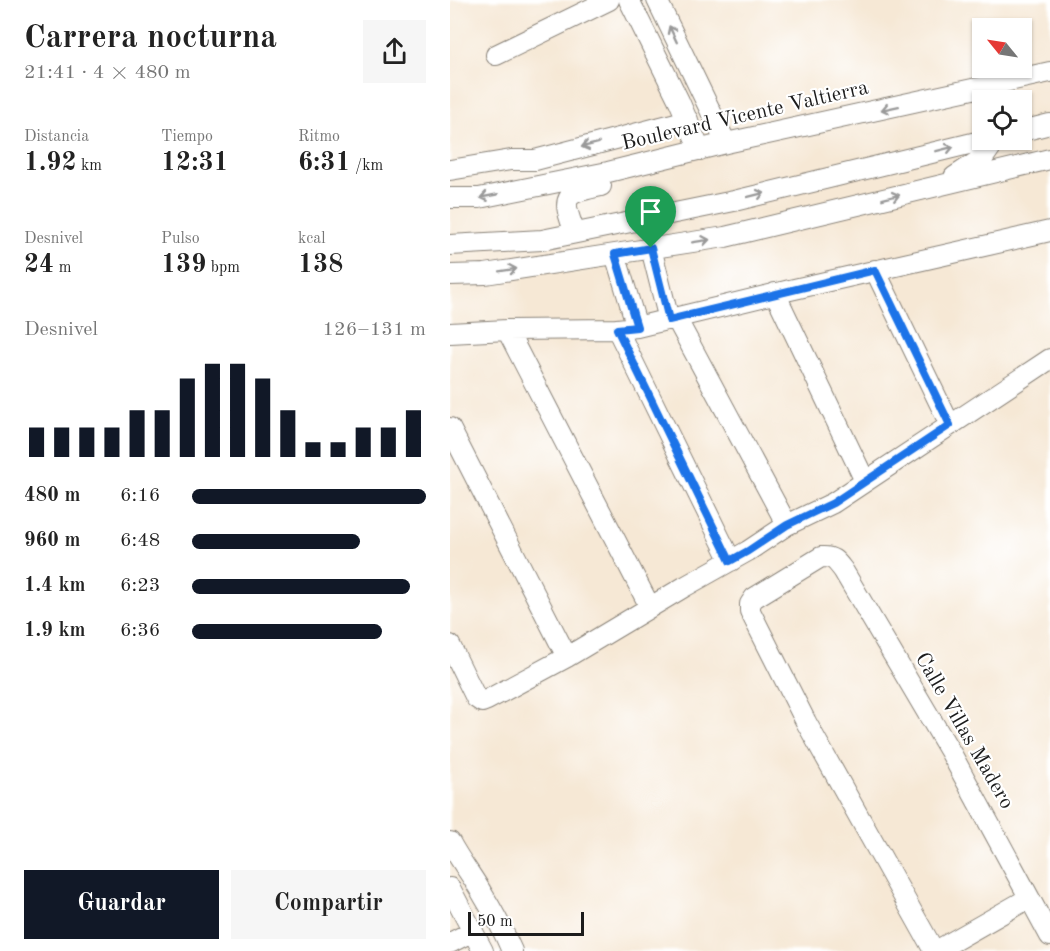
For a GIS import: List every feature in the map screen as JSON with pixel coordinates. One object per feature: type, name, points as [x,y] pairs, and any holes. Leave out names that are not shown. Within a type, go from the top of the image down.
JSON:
[{"type":"street","points":[[496,55],[609,0]]},
{"type":"street","points":[[575,233],[566,203],[570,196],[595,187],[664,171],[691,152],[688,120],[633,7],[660,1],[699,91],[726,143]]},
{"type":"street","points":[[663,69],[684,57]]},
{"type":"street","name":"Boulevard Vicente Valtierra","points":[[450,198],[479,198],[608,172],[726,143],[1050,72]]},
{"type":"street","points":[[679,100],[699,91]]},
{"type":"street","points":[[450,170],[511,160],[535,160],[688,120]]},
{"type":"street","points":[[1032,128],[1050,124]]},
{"type":"street","points":[[450,265],[458,244],[542,240],[734,201],[972,143]]},
{"type":"street","points":[[944,184],[984,157],[989,150]]},
{"type":"street","points":[[450,275],[485,274],[725,237],[1050,159]]},
{"type":"street","points":[[498,163],[540,186]]},
{"type":"street","points":[[450,333],[637,327],[775,293],[1050,231]]},
{"type":"street","points":[[651,248],[672,319],[787,525]]},
{"type":"street","points":[[615,254],[637,327]]},
{"type":"street","points":[[875,270],[950,425]]},
{"type":"street","points":[[775,293],[866,481]]},
{"type":"street","points":[[617,329],[730,561]]},
{"type":"street","points":[[507,330],[650,607]]},
{"type":"street","points":[[450,645],[476,698],[482,702],[567,657],[748,551],[787,525],[833,503],[1050,359]]},
{"type":"street","points":[[450,428],[567,657]]},
{"type":"street","name":"Calle Villas Madero","points":[[935,951],[806,722],[750,611],[750,604],[754,598],[821,557],[829,556],[843,570],[951,753],[1050,936]]},
{"type":"street","points":[[450,842],[502,928],[512,951]]},
{"type":"street","points":[[450,888],[483,951]]},
{"type":"street","points":[[935,951],[1029,898]]},
{"type":"street","points":[[450,943],[473,932]]},
{"type":"route","points":[[651,248],[669,320],[875,270],[950,425],[833,503],[787,525],[730,561],[617,329],[637,327],[615,254],[651,248]]}]
